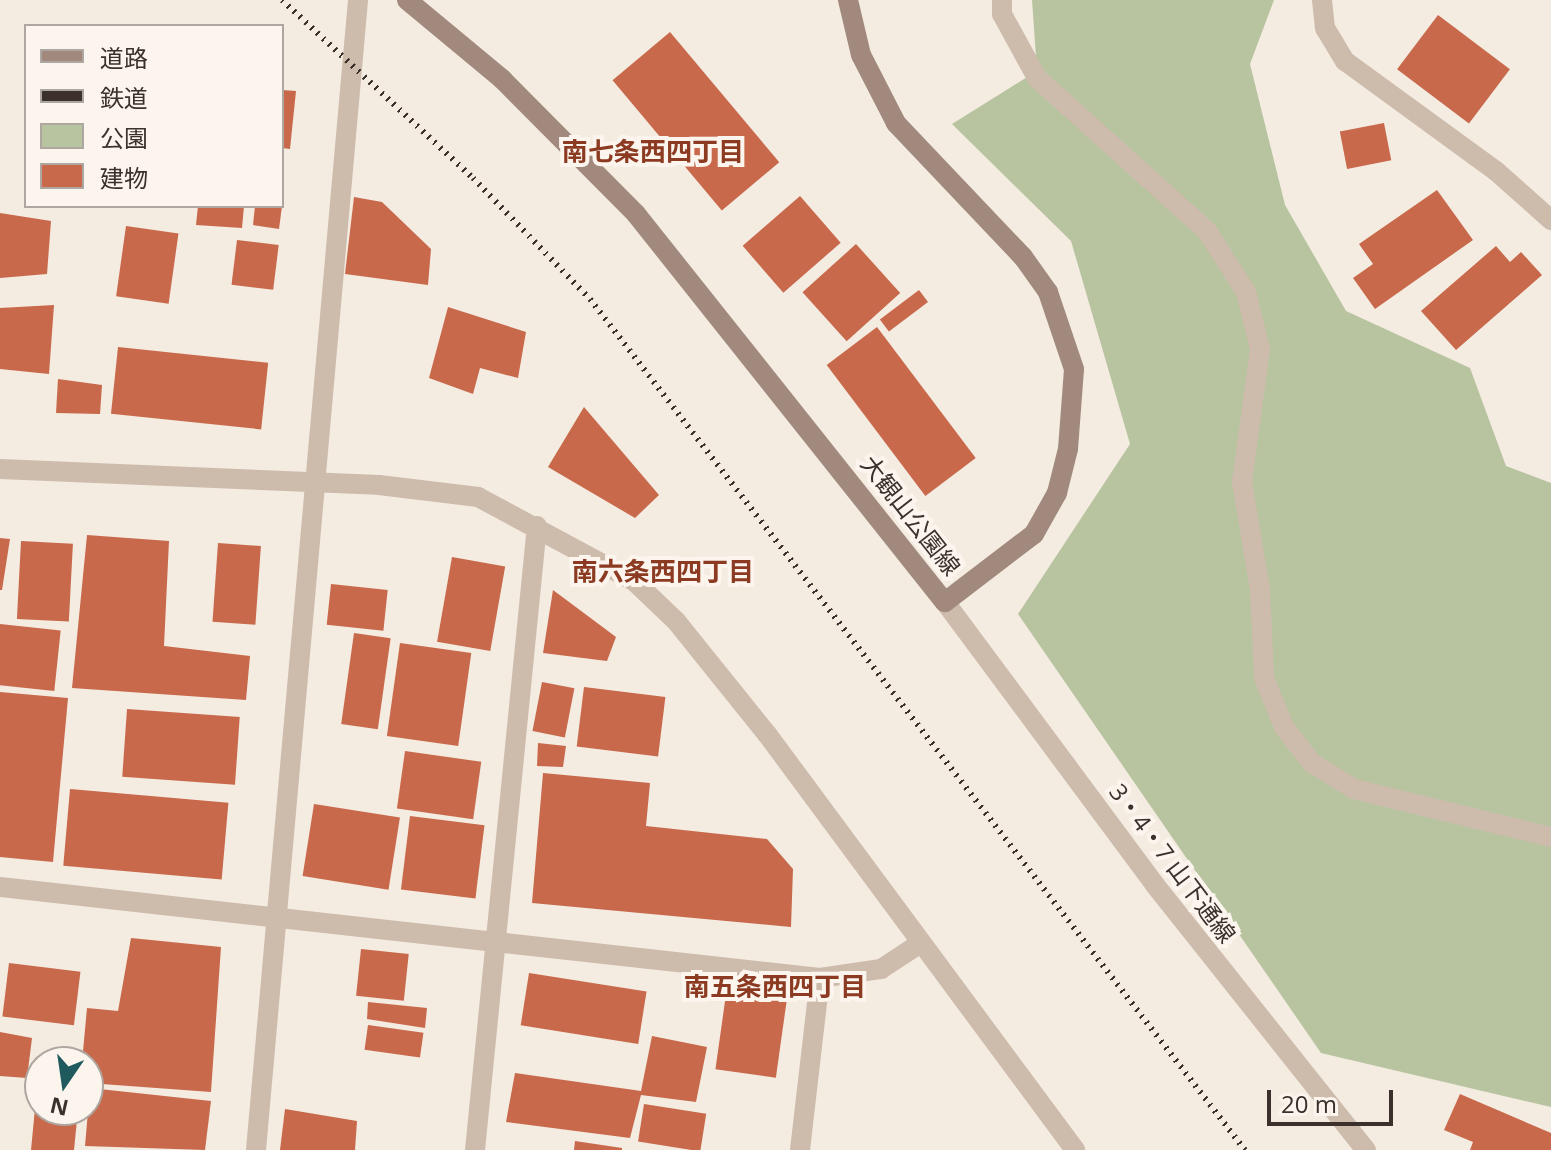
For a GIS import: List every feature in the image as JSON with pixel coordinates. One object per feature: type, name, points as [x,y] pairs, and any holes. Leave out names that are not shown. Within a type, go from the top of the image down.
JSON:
[{"type":"main road","name":"大観山公園線","points":[[407,0],[502,79],[636,214],[945,602],[1034,534],[1057,493],[1068,449],[1074,369],[1048,292],[1023,257],[896,123],[861,55],[848,0]]},
{"type":"street","points":[[256,1150],[358,0]]},
{"type":"street","points":[[1002,0],[1002,14],[1037,78],[1207,231],[1246,292],[1260,349],[1242,482],[1260,589],[1264,678],[1284,727],[1312,763],[1354,789],[1551,837]]},
{"type":"street","points":[[1322,0],[1325,28],[1345,61],[1496,171],[1551,220]]},
{"type":"street","points":[[0,469],[379,485],[478,497],[537,526],[634,581],[676,621],[767,734],[919,944],[1075,1150]]},
{"type":"street","points":[[475,1150],[537,526]]},
{"type":"street","name":"3・4・7 山下通線","points":[[945,602],[1155,885],[1366,1150]]},
{"type":"street","points":[[0,887],[820,978],[881,969],[919,944]]},
{"type":"street","points":[[800,1150],[820,978]]},
{"type":"green space","points":[[1032,0],[1274,0],[1250,64],[1285,205],[1346,311],[1470,368],[1506,466],[1551,483],[1551,1107],[1321,1053],[1018,614],[1130,444],[1071,241],[952,124],[1037,71]]},
{"type":"building","points":[[1438,15],[1510,69],[1469,123],[1397,69]]},
{"type":"building","points":[[670,32],[779,162],[722,210],[613,80]]},
{"type":"building","points":[[284,90],[296,91],[290,149],[284,148]]},
{"type":"building","points":[[1384,123],[1391,160],[1347,169],[1340,132]]},
{"type":"building","points":[[1437,190],[1473,240],[1375,309],[1353,278],[1373,264],[1359,244]]},
{"type":"building","points":[[800,196],[841,243],[783,293],[743,246]]},
{"type":"building","points":[[354,197],[382,202],[431,249],[428,285],[345,274]]},
{"type":"building","points":[[198,208],[244,208],[242,228],[196,225]]},
{"type":"building","points":[[255,208],[282,208],[279,229],[253,225]]},
{"type":"building","points":[[0,213],[51,221],[47,274],[0,278]]},
{"type":"building","points":[[126,226],[178,233],[169,304],[116,296]]},
{"type":"building","points":[[237,240],[279,245],[273,290],[232,285]]},
{"type":"building","points":[[856,244],[900,293],[847,341],[802,292]]},
{"type":"building","points":[[1496,246],[1510,262],[1521,252],[1542,275],[1456,350],[1421,311]]},
{"type":"building","points":[[919,290],[928,302],[889,331],[880,319]]},
{"type":"building","points":[[54,305],[49,374],[0,369],[0,308]]},
{"type":"building","points":[[448,307],[526,332],[518,378],[480,368],[473,394],[429,378]]},
{"type":"building","points":[[877,327],[976,458],[925,496],[827,365]]},
{"type":"building","points":[[118,347],[268,363],[261,429],[111,414]]},
{"type":"building","points":[[58,379],[102,385],[100,414],[56,413]]},
{"type":"building","points":[[584,407],[659,495],[635,518],[548,467]]},
{"type":"building","points":[[87,535],[169,541],[164,646],[250,656],[246,700],[72,688]]},
{"type":"building","points":[[0,538],[10,539],[2,590],[0,590]]},
{"type":"building","points":[[21,541],[73,544],[69,622],[17,619]]},
{"type":"building","points":[[218,543],[261,546],[255,625],[212,622]]},
{"type":"building","points":[[452,557],[505,566],[490,651],[437,642]]},
{"type":"building","points":[[331,584],[388,590],[383,631],[327,625]]},
{"type":"building","points":[[553,590],[616,637],[607,661],[543,653]]},
{"type":"building","points":[[0,624],[61,630],[54,691],[0,685]]},
{"type":"building","points":[[354,633],[391,638],[378,729],[341,724]]},
{"type":"building","points":[[400,643],[471,653],[458,746],[387,736]]},
{"type":"building","points":[[542,682],[574,688],[565,737],[532,731]]},
{"type":"building","points":[[584,687],[665,697],[658,757],[577,747]]},
{"type":"building","points":[[0,692],[68,698],[53,862],[0,857]]},
{"type":"building","points":[[127,709],[240,717],[235,785],[122,777]]},
{"type":"building","points":[[538,743],[566,746],[563,767],[537,766]]},
{"type":"building","points":[[405,751],[481,762],[473,819],[397,808]]},
{"type":"building","points":[[543,773],[650,783],[646,826],[767,839],[793,869],[791,927],[532,903]]},
{"type":"building","points":[[70,789],[228,803],[222,880],[63,866]]},
{"type":"building","points":[[314,804],[400,818],[389,890],[303,876]]},
{"type":"building","points":[[410,816],[484,825],[475,899],[401,889]]},
{"type":"building","points":[[131,938],[221,947],[211,1092],[104,1084],[104,1046],[83,1046],[87,1008],[118,1011]]},
{"type":"building","points":[[361,949],[409,954],[404,1001],[356,996]]},
{"type":"building","points":[[9,963],[80,972],[74,1025],[2,1017]]},
{"type":"building","points":[[529,973],[647,992],[638,1044],[521,1025]]},
{"type":"building","points":[[727,987],[787,995],[776,1078],[715,1069]]},
{"type":"building","points":[[368,1002],[427,1008],[425,1028],[367,1019]]},
{"type":"building","points":[[368,1025],[423,1033],[420,1058],[365,1050]]},
{"type":"building","points":[[0,1032],[32,1038],[31,1046],[24,1046],[24,1078],[0,1076]]},
{"type":"building","points":[[652,1036],[707,1047],[696,1102],[641,1095],[630,1138],[506,1122],[515,1073],[641,1091]]},
{"type":"building","points":[[104,1090],[211,1101],[205,1150],[85,1146],[87,1126],[104,1126]]},
{"type":"building","points":[[1460,1094],[1551,1133],[1551,1150],[1470,1150],[1473,1142],[1444,1130]]},
{"type":"building","points":[[644,1104],[706,1114],[700,1150],[638,1142]]},
{"type":"building","points":[[285,1109],[357,1121],[355,1150],[280,1150]]},
{"type":"building","points":[[33,1126],[76,1126],[74,1150],[31,1150]]},
{"type":"building","points":[[575,1141],[622,1148],[622,1150],[574,1150]]},
{"type":"railway","points":[[282,0],[473,178],[590,299],[1245,1150]]},
{"type":"district","name":"南七条西四丁目","points":[[653,152]]},
{"type":"district","name":"南六条西四丁目","points":[[663,572]]},
{"type":"district","name":"南五条西四丁目","points":[[775,987]]}]
